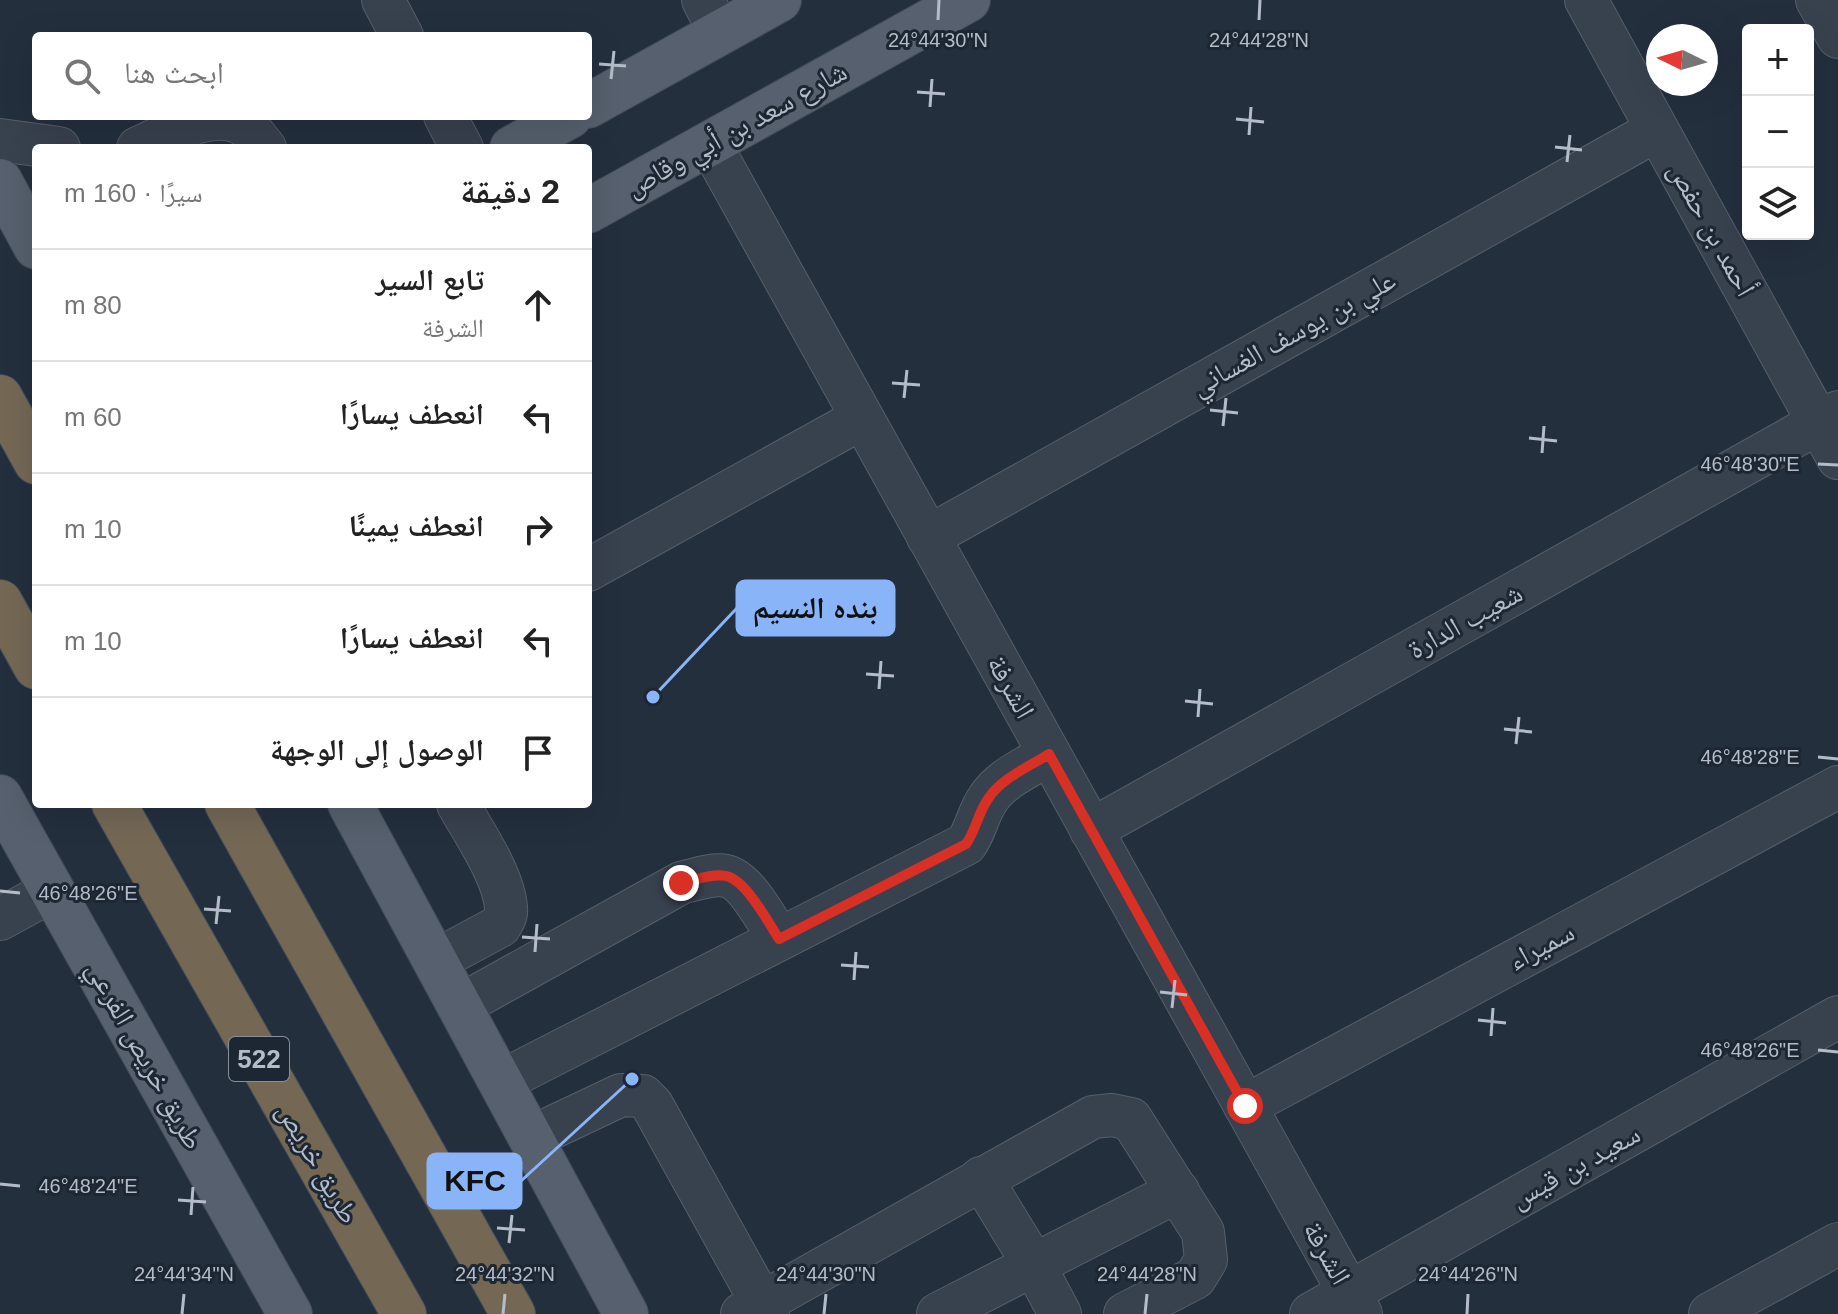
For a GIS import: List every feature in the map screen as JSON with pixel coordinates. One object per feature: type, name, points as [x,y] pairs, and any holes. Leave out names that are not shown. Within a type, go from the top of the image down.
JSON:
[{"type":"highway","points":[[0,397],[32,455]]},
{"type":"highway","points":[[0,602],[32,660]]},
{"type":"highway","name":"طريق خريص","points":[[116,808],[404,1314]]},
{"type":"highway","points":[[229,808],[513,1314]]},
{"type":"main road","points":[[592,103],[711,16],[779,0]]},
{"type":"main road","name":"شارع سعد بن أبي وقاص","points":[[592,209],[968,0]]},
{"type":"main road","points":[[519,144],[563,120]]},
{"type":"main road","name":"طريق خريص الفرعي","points":[[0,797],[290,1314]]},
{"type":"main road","points":[[352,808],[626,1314]]},
{"type":"street","points":[[383,0],[400,32]]},
{"type":"street","name":"أحمد بن حفص","points":[[1586,0],[1657,130],[1832,431]]},
{"type":"street","points":[[1817,0],[1838,37]]},
{"type":"street","points":[[147,144],[194,124],[212,120]]},
{"type":"street","points":[[232,120],[247,126],[262,144]]},
{"type":"street","points":[[447,120],[460,144]]},
{"type":"street","name":"علي بن يوسف الغساني","points":[[928,537],[1657,130]]},
{"type":"street","points":[[0,140],[32,144]]},
{"type":"street","name":"الشرفة","points":[[710,144],[1355,1304]]},
{"type":"street","points":[[592,558],[862,418]]},
{"type":"street","name":"شعيب الدارة","points":[[1091,830],[1832,431]]},
{"type":"street","points":[[500,1082],[966,844],[997,786],[1049,754]]},
{"type":"street","name":"سميراء","points":[[1245,1106],[1838,787]]},
{"type":"street","points":[[435,961],[500,926],[506,916],[507,907],[500,882],[460,808]]},
{"type":"street","points":[[459,1006],[681,883],[702,878],[726,876],[742,884],[779,939]]},
{"type":"street","points":[[0,919],[53,890]]},
{"type":"street","name":"سعيد بن قيس","points":[[1311,1314],[1355,1304],[1838,1017]]},
{"type":"street","points":[[530,1138],[621,1095],[643,1096],[652,1105],[757,1310],[981,1178],[1093,1117],[1112,1115],[1131,1119],[1203,1232],[1206,1260],[1195,1278],[1125,1314]]},
{"type":"street","points":[[981,1178],[1060,1314]]},
{"type":"street","points":[[938,1314],[1178,1191]]},
{"type":"street","points":[[1710,1314],[1838,1244]]},
{"type":"place","name":"بنده النسيم","points":[[653,697]]},
{"type":"place","name":"KFC","points":[[632,1079]]},
{"type":"route","points":[[681,883],[726,876],[742,884],[779,939],[966,844],[997,786],[1049,754],[1245,1106]]}]
